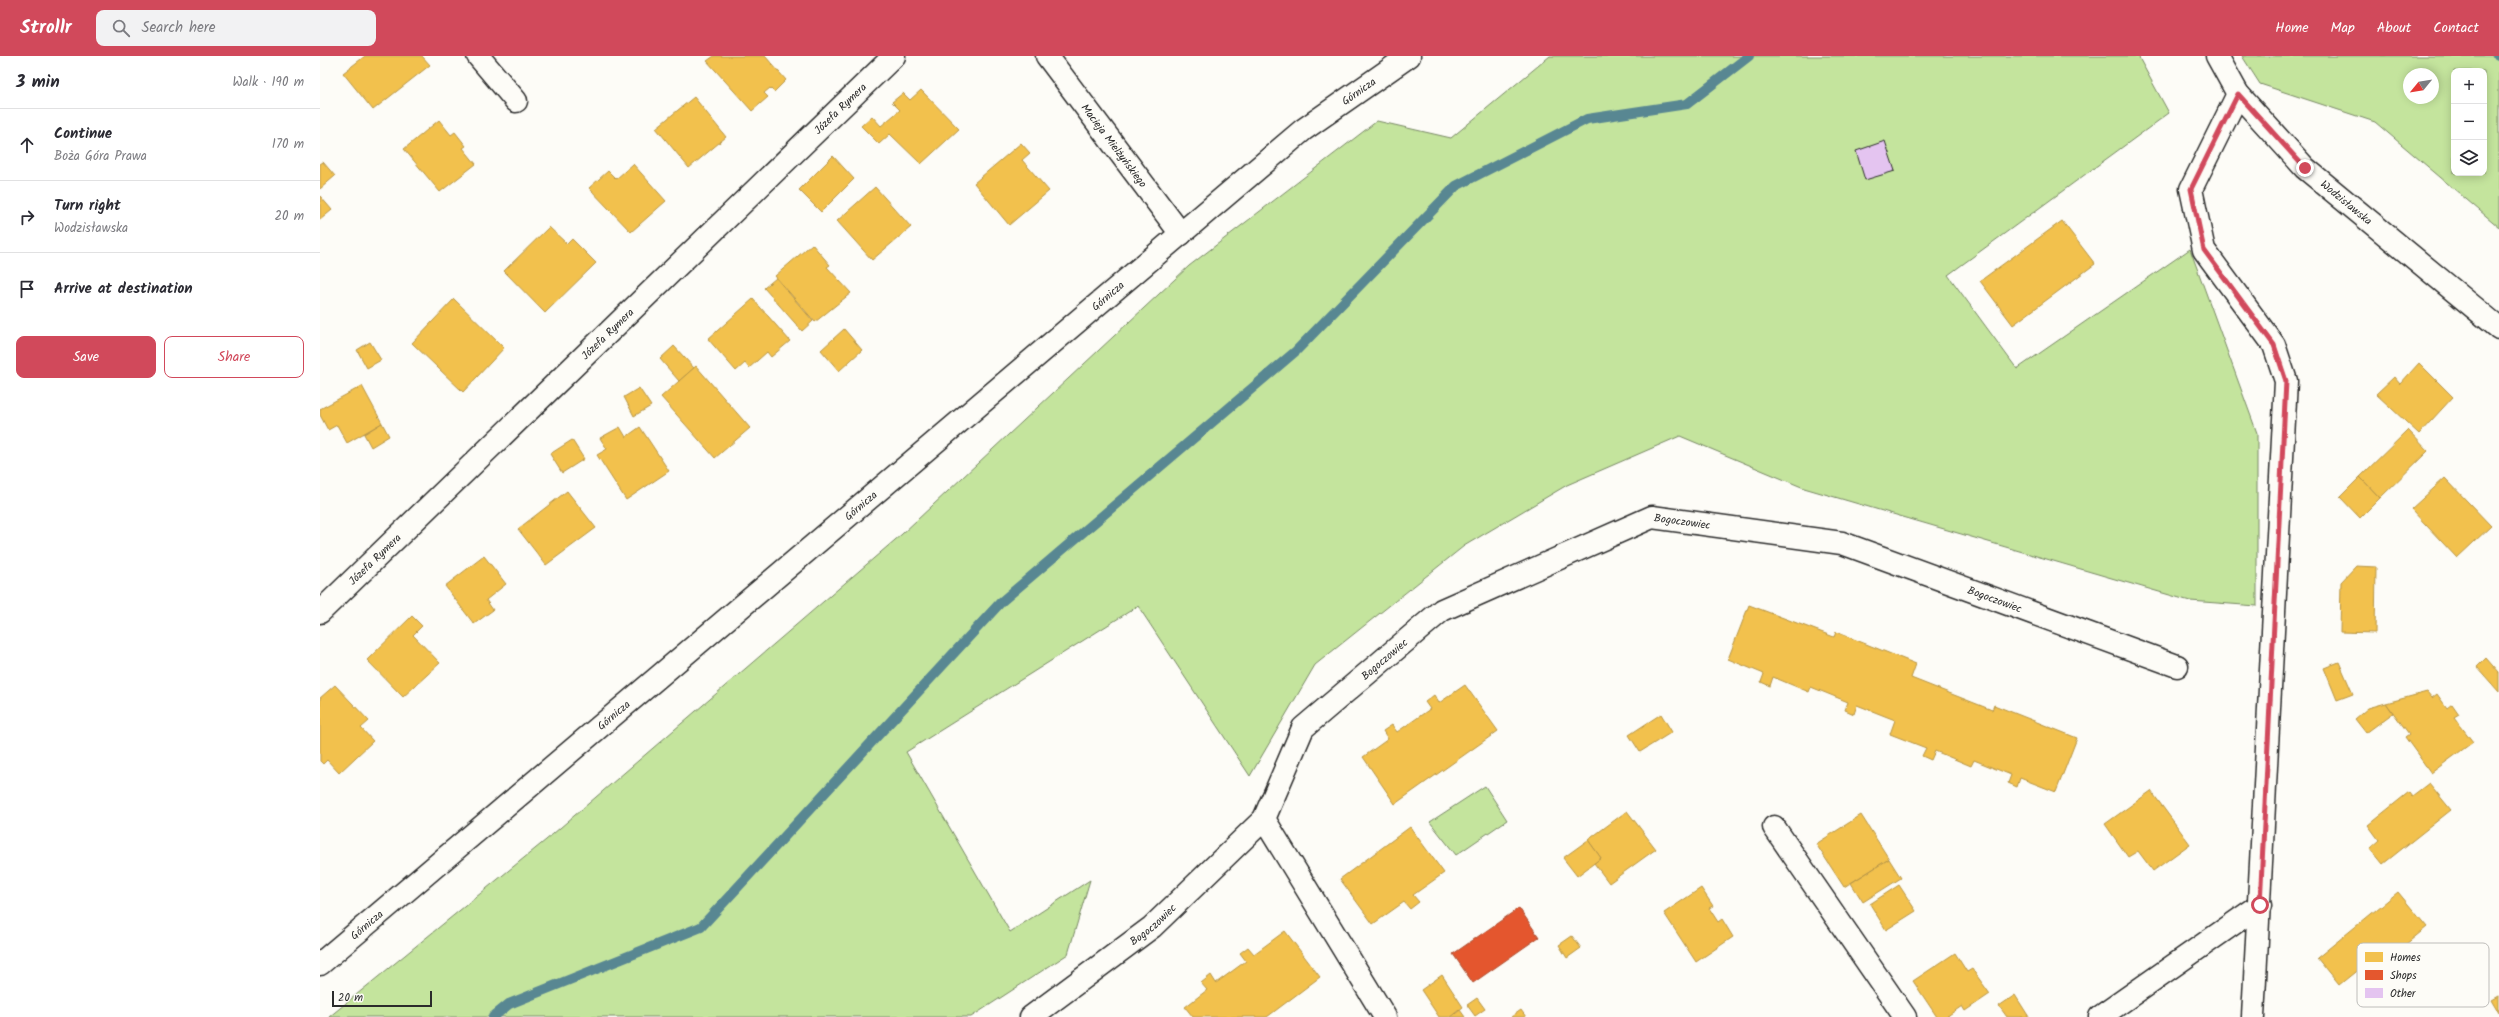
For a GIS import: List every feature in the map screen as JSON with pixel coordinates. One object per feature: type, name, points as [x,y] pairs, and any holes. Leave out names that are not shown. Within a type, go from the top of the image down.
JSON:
[{"type":"street","points":[[478,56],[516,101]]},
{"type":"street","name":"Józefa Rymera","points":[[320,612],[894,56]]},
{"type":"street","name":"Macieja Mielżyńskiego","points":[[1047,56],[1181,234]]},
{"type":"street","name":"Górnicza","points":[[320,964],[1303,130],[1409,56]]},
{"type":"street","name":"Wodzisławska","points":[[2216,56],[2238,94],[2305,168],[2499,328]]},
{"type":"street","points":[[2238,94],[2191,189],[2204,250],[2274,345],[2286,381],[2253,1017]]},
{"type":"street","name":"Bogoczowiec","points":[[1031,1017],[1152,927],[1264,820],[1303,728],[1442,610],[1652,517],[1842,543],[2177,666]]},
{"type":"street","points":[[1264,820],[1385,1017]]},
{"type":"street","points":[[1774,827],[1906,1017]]},
{"type":"street","points":[[2100,1017],[2260,905]]},
{"type":"green space","points":[[1550,56],[2138,56],[2169,113],[1948,275],[2017,369],[2190,249],[2257,433],[2257,606],[2190,601],[1804,488],[1680,436],[1567,485],[1464,546],[1315,665],[1250,776],[1138,606],[906,752],[1010,932],[1090,880],[1068,954],[971,1017],[329,1017],[546,840],[902,534],[1189,266],[1377,121],[1451,138]]},
{"type":"green space","points":[[2242,56],[2499,56],[2499,227],[2375,122],[2260,84]]},
{"type":"green space","points":[[1485,786],[1507,820],[1456,855],[1430,822]]},
{"type":"building: Homes","points":[[365,56],[422,56],[430,65],[373,110],[343,73]]},
{"type":"building: Homes","points":[[714,56],[765,56],[786,80],[774,92],[770,88],[764,93],[768,97],[752,111],[707,61]]},
{"type":"building: Homes","points":[[921,90],[959,129],[921,164],[890,134],[879,144],[861,126],[872,116],[881,126],[900,110],[892,102],[903,93],[910,100]]},
{"type":"building: Homes","points":[[694,97],[726,137],[689,168],[656,128]]},
{"type":"building: Homes","points":[[439,120],[451,135],[455,132],[466,146],[463,148],[476,164],[440,192],[404,149]]},
{"type":"building: Homes","points":[[1021,143],[1030,153],[1022,160],[1049,191],[1009,225],[974,183]]},
{"type":"building: Homes","points":[[833,156],[854,179],[821,212],[799,190]]},
{"type":"building: Homes","points":[[323,162],[335,176],[320,189],[320,164]]},
{"type":"building: Homes","points":[[633,164],[666,201],[631,232],[589,188],[608,171],[616,179]]},
{"type":"building: Homes","points":[[875,187],[911,227],[872,260],[837,221]]},
{"type":"building: Homes","points":[[320,196],[332,210],[320,220]]},
{"type":"building: Homes","points":[[2062,221],[2095,264],[2013,325],[1980,281]]},
{"type":"building: Homes","points":[[549,227],[567,244],[572,239],[596,263],[545,313],[504,271]]},
{"type":"building: Homes","points":[[812,244],[830,265],[827,267],[851,293],[815,322],[775,276]]},
{"type":"building: Homes","points":[[776,278],[813,321],[802,331],[764,288]]},
{"type":"building: Homes","points":[[454,299],[504,348],[463,392],[412,343]]},
{"type":"building: Homes","points":[[753,299],[790,341],[771,357],[767,352],[749,368],[745,363],[736,371],[708,339]]},
{"type":"building: Homes","points":[[844,329],[862,350],[839,371],[821,350]]},
{"type":"building: Homes","points":[[370,342],[381,360],[367,368],[357,350]]},
{"type":"building: Homes","points":[[674,346],[694,368],[679,381],[660,359]]},
{"type":"building: Homes","points":[[2419,363],[2453,397],[2419,434],[2376,394],[2394,377],[2400,384]]},
{"type":"building: Homes","points":[[696,366],[750,428],[715,458],[661,397]]},
{"type":"building: Homes","points":[[362,386],[382,423],[347,443],[337,425],[328,430],[320,415],[320,409]]},
{"type":"building: Homes","points":[[639,388],[651,406],[634,416],[624,397]]},
{"type":"building: Homes","points":[[382,423],[389,436],[371,447],[364,434]]},
{"type":"building: Homes","points":[[620,427],[626,437],[640,427],[669,471],[626,500],[597,455],[607,449],[600,438]]},
{"type":"building: Homes","points":[[2408,430],[2428,451],[2380,498],[2360,477]]},
{"type":"building: Homes","points":[[572,440],[584,459],[562,473],[550,454]]},
{"type":"building: Homes","points":[[2360,477],[2380,498],[2360,518],[2340,497]]},
{"type":"building: Homes","points":[[2445,478],[2491,526],[2457,558],[2411,509]]},
{"type":"building: Homes","points":[[567,491],[596,528],[546,565],[518,529]]},
{"type":"building: Homes","points":[[484,556],[506,584],[486,600],[493,610],[474,624],[445,586]]},
{"type":"building: Homes","points":[[2356,566],[2376,567],[2375,633],[2340,632],[2341,582]]},
{"type":"building: Homes","points":[[1749,605],[1834,637],[1836,632],[1916,664],[1911,678],[1992,710],[1994,705],[2077,738],[2056,792],[2020,778],[2017,787],[2008,783],[2011,775],[1974,760],[1971,766],[1935,751],[1931,760],[1922,756],[1926,748],[1890,734],[1895,720],[1857,705],[1854,714],[1845,710],[1848,702],[1811,687],[1809,692],[1773,677],[1770,686],[1761,682],[1764,674],[1728,659]]},
{"type":"building: Homes","points":[[412,616],[422,626],[413,635],[440,663],[403,697],[367,660]]},
{"type":"building: Homes","points":[[2486,658],[2499,673],[2499,692],[2477,667]]},
{"type":"building: Homes","points":[[2339,662],[2353,694],[2337,700],[2324,668]]},
{"type":"building: Homes","points":[[335,685],[369,721],[361,728],[373,741],[339,773],[327,760],[323,764],[320,761],[320,698]]},
{"type":"building: Homes","points":[[1465,685],[1498,731],[1395,804],[1363,757],[1388,739],[1383,731],[1392,725],[1397,732],[1430,709],[1425,702],[1434,695],[1439,703]]},
{"type":"building: Homes","points":[[2427,692],[2432,698],[2437,694],[2447,708],[2452,704],[2459,714],[2454,717],[2473,742],[2431,773],[2405,737],[2409,734],[2386,703]]},
{"type":"building: Homes","points":[[2386,703],[2393,713],[2366,733],[2355,719],[2368,708]]},
{"type":"building: Homes","points":[[1661,714],[1672,732],[1640,752],[1629,735]]},
{"type":"building: Homes","points":[[2429,783],[2451,810],[2383,864],[2370,848],[2379,840],[2368,825],[2409,792],[2412,796]]},
{"type":"building: Homes","points":[[2151,791],[2190,844],[2153,871],[2138,851],[2128,857],[2105,824]]},
{"type":"building: Homes","points":[[1627,811],[1656,849],[1609,883],[1594,863],[1601,858],[1588,840]]},
{"type":"building: Homes","points":[[1861,815],[1889,859],[1844,887],[1816,844]]},
{"type":"building: Homes","points":[[1410,827],[1444,873],[1413,895],[1419,902],[1410,909],[1404,902],[1373,924],[1340,879]]},
{"type":"building: Homes","points":[[1588,840],[1601,858],[1577,876],[1563,858]]},
{"type":"building: Homes","points":[[1889,859],[1901,878],[1863,902],[1851,883]]},
{"type":"building: Homes","points":[[1899,885],[1916,911],[1886,930],[1870,904]]},
{"type":"building: Homes","points":[[1701,888],[1713,906],[1709,908],[1718,922],[1722,919],[1733,937],[1696,962],[1664,913]]},
{"type":"building: Homes","points":[[2398,892],[2427,927],[2407,943],[2357,943],[2357,970],[2339,985],[2317,958]]},
{"type":"building: Homes","points":[[1285,931],[1320,977],[1267,1017],[1193,1017],[1185,1007],[1207,990],[1201,983],[1211,975],[1216,983],[1246,961],[1240,953],[1248,947],[1254,954]]},
{"type":"building: Homes","points":[[1572,936],[1581,948],[1567,958],[1559,945]]},
{"type":"building: Homes","points":[[1955,953],[1967,972],[1972,969],[1990,994],[1965,1011],[1962,1006],[1946,1017],[1937,1017],[1913,981]]},
{"type":"building: Homes","points":[[1442,975],[1463,1007],[1450,1017],[1439,1017],[1421,990]]},
{"type":"building: Homes","points":[[2015,995],[2029,1017],[2007,1017],[1999,1006]]},
{"type":"building: Homes","points":[[2499,996],[2499,1012],[2492,1000]]},
{"type":"building: Homes","points":[[1477,998],[1485,1009],[1475,1016],[1467,1005]]},
{"type":"building: Homes","points":[[1460,1010],[1465,1017],[1451,1017]]},
{"type":"building: Homes","points":[[1521,1010],[1526,1017],[1511,1017]]},
{"type":"building: Shops","points":[[1519,908],[1539,937],[1473,983],[1453,954]]},
{"type":"building: Other","points":[[1885,141],[1895,171],[1865,180],[1856,151]]},
{"type":"waterway","points":[[493,1017],[509,1004],[701,927],[1001,602],[1296,351],[1456,186],[1587,119],[1687,104],[1749,56]]},
{"type":"route","points":[[2260,905],[2286,381],[2274,345],[2204,250],[2191,189],[2238,94],[2305,168]]}]
